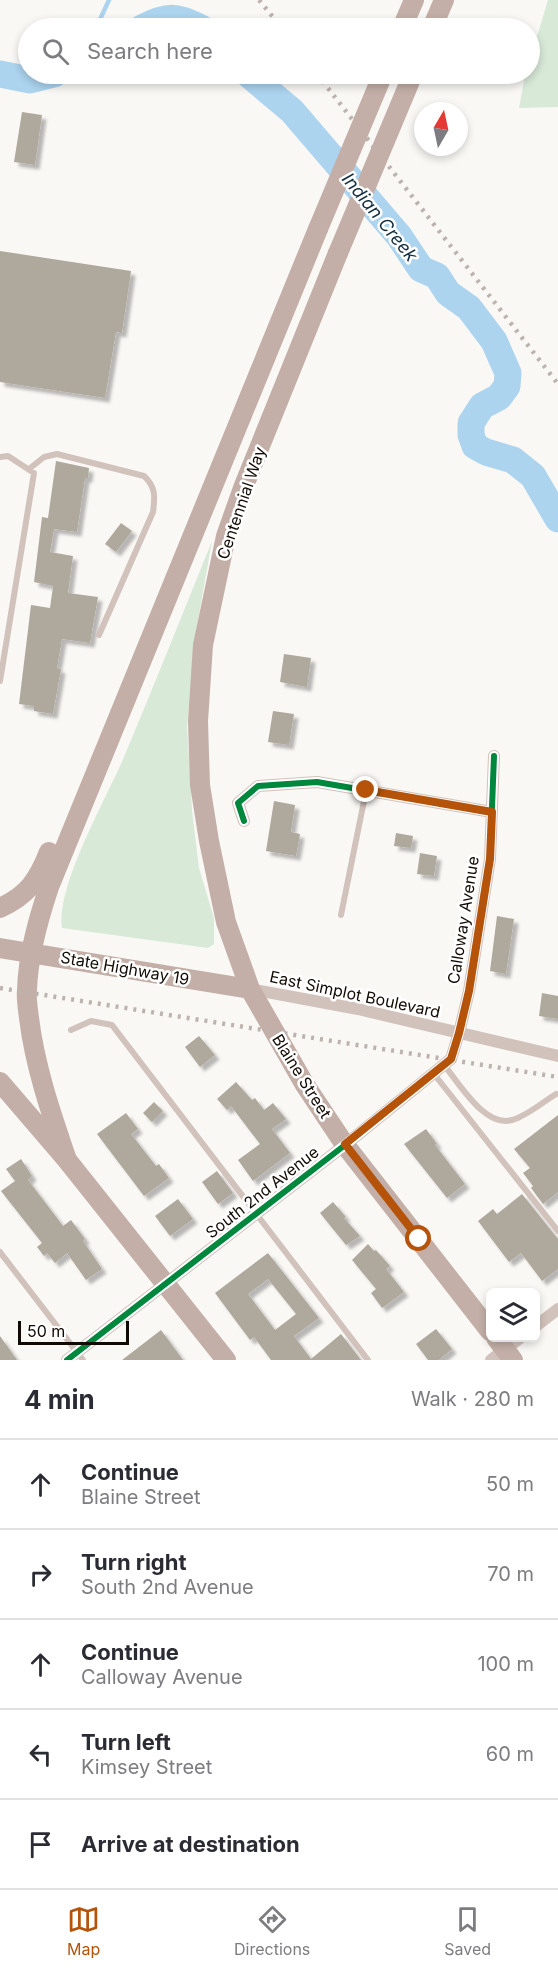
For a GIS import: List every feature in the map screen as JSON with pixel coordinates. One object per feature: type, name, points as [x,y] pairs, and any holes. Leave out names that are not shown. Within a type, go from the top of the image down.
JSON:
[{"type":"main road","points":[[406,18],[414,0]]},
{"type":"main road","points":[[436,18],[444,0]]},
{"type":"main road","name":"Centennial Way","points":[[67,1160],[47,1101],[33,1047],[27,992],[31,953],[49,887],[379,84]]},
{"type":"main road","name":"Centennial Way","points":[[250,989],[226,922],[208,841],[200,785],[198,721],[204,645],[226,536],[243,488],[409,84]]},
{"type":"main road","points":[[0,908],[15,901],[28,890],[41,873],[141,631],[168,599]]},
{"type":"main road","name":"State Highway 19","points":[[0,948],[250,989]]},
{"type":"main road","name":"Blaine Street","points":[[250,989],[305,1085],[345,1144],[486,1325]]},
{"type":"main road","points":[[0,1083],[67,1160],[226,1360]]},
{"type":"street","name":"Calloway Avenue","points":[[459,1033],[469,991],[490,859],[494,756]]},
{"type":"street","points":[[244,821],[238,803],[258,786],[317,782],[492,812]]},
{"type":"street","name":"East Simplot Boulevard","points":[[250,989],[358,1009],[558,1056]]},
{"type":"street","name":"South 2nd Avenue","points":[[76,1357],[444,1065],[451,1059],[459,1033]]},
{"type":"street","points":[[540,1323],[558,1309]]},
{"type":"lane","points":[[29,469],[44,457],[57,454],[144,476],[151,482],[155,494],[153,512],[99,635]]},
{"type":"lane","points":[[0,457],[8,456],[34,473],[0,681]]},
{"type":"lane","points":[[341,915],[366,790]]},
{"type":"lane","points":[[71,1030],[91,1021],[112,1025],[368,1360]]},
{"type":"lane","points":[[444,1065],[485,1114],[500,1122],[514,1120],[556,1094]]},
{"type":"lane","points":[[433,1073],[558,1231]]},
{"type":"lane","points":[[0,1252],[76,1357]]},
{"type":"green space","points":[[548,0],[558,0],[558,107],[519,108],[523,84],[540,84],[540,27]]},
{"type":"green space","points":[[212,541],[196,631],[187,726],[192,810],[199,868],[214,918],[214,944],[208,948],[62,928],[62,910],[74,867],[124,757]]},
{"type":"building","points":[[22,112],[42,115],[35,165],[14,162]]},
{"type":"building","points":[[0,251],[131,271],[122,333],[116,332],[105,398],[0,382]]},
{"type":"building","points":[[56,461],[89,468],[88,478],[85,478],[77,532],[54,529],[50,552],[73,556],[68,593],[98,597],[90,643],[62,639],[57,668],[61,669],[53,714],[34,711],[34,706],[19,704],[31,605],[50,608],[53,586],[34,582],[42,517],[48,518]]},
{"type":"building","points":[[121,523],[132,531],[116,552],[105,544]]},
{"type":"building","points":[[284,654],[311,658],[307,687],[280,682]]},
{"type":"building","points":[[273,711],[294,714],[289,745],[268,742]]},
{"type":"building","points":[[274,801],[295,805],[291,832],[300,834],[296,856],[266,851]]},
{"type":"building","points":[[396,833],[413,836],[411,848],[394,846]]},
{"type":"building","points":[[420,853],[437,856],[434,876],[417,874]]},
{"type":"building","points":[[497,916],[514,919],[506,974],[490,971]]},
{"type":"building","points":[[542,993],[558,996],[558,1019],[539,1016]]},
{"type":"building","points":[[199,1036],[215,1055],[200,1067],[185,1047]]},
{"type":"building","points":[[236,1082],[252,1100],[255,1098],[264,1110],[273,1103],[286,1119],[272,1129],[290,1153],[253,1181],[238,1160],[260,1144],[231,1106],[227,1110],[217,1099]]},
{"type":"building","points":[[154,1102],[163,1111],[152,1122],[143,1113]]},
{"type":"building","points":[[126,1113],[138,1129],[131,1134],[156,1166],[159,1164],[169,1178],[144,1196],[97,1134]]},
{"type":"building","points":[[558,1115],[558,1192],[543,1204],[523,1173],[530,1168],[514,1149]]},
{"type":"building","points":[[426,1129],[437,1144],[435,1145],[465,1184],[447,1198],[404,1144]]},
{"type":"building","points":[[21,1159],[32,1176],[28,1180],[63,1226],[71,1220],[102,1269],[86,1280],[67,1253],[55,1263],[47,1253],[44,1256],[37,1247],[42,1243],[1,1191],[15,1181],[6,1169]]},
{"type":"building","points":[[217,1171],[233,1193],[218,1204],[202,1182]]},
{"type":"building","points":[[522,1194],[558,1239],[558,1269],[542,1281],[521,1253],[509,1262],[478,1221],[493,1209],[497,1214]]},
{"type":"building","points":[[178,1199],[193,1219],[170,1236],[155,1216]]},
{"type":"building","points":[[333,1202],[360,1236],[346,1245],[320,1213]]},
{"type":"building","points":[[368,1244],[390,1266],[386,1269],[404,1292],[382,1308],[371,1293],[376,1289],[352,1260]]},
{"type":"building","points":[[268,1253],[319,1318],[294,1336],[311,1359],[341,1334],[361,1360],[271,1360],[254,1337],[250,1340],[215,1293]],"holes":[[[268,1279],[296,1314],[275,1330],[248,1294]]]},
{"type":"building","points":[[436,1329],[452,1349],[439,1360],[428,1360],[416,1344]]},
{"type":"building","points":[[161,1330],[183,1360],[122,1360]]},
{"type":"building","points":[[0,1336],[17,1360],[0,1360]]},
{"type":"waterway","points":[[101,18],[109,0]]},
{"type":"waterway","name":"Indian Creek","points":[[0,74],[18,78]]},
{"type":"waterway","name":"Indian Creek","points":[[260,84],[292,111],[399,236],[421,269],[437,276],[448,293],[469,308],[494,341],[508,373],[507,386],[499,397],[482,406],[471,423],[471,435],[475,446],[486,452],[513,460],[533,476],[558,519]]},
{"type":"railway","points":[[259,0],[274,18]]},
{"type":"railway","points":[[325,84],[558,384]]},
{"type":"railway","points":[[0,988],[558,1077]]},
{"type":"cycle path","points":[[67,1360],[345,1145],[451,1059],[469,991],[490,859],[494,756]]},
{"type":"cycle path","points":[[244,821],[238,803],[258,786],[317,782],[492,812]]},
{"type":"route","points":[[366,790],[492,812],[490,859],[469,991],[451,1059],[345,1144],[419,1239]]}]
